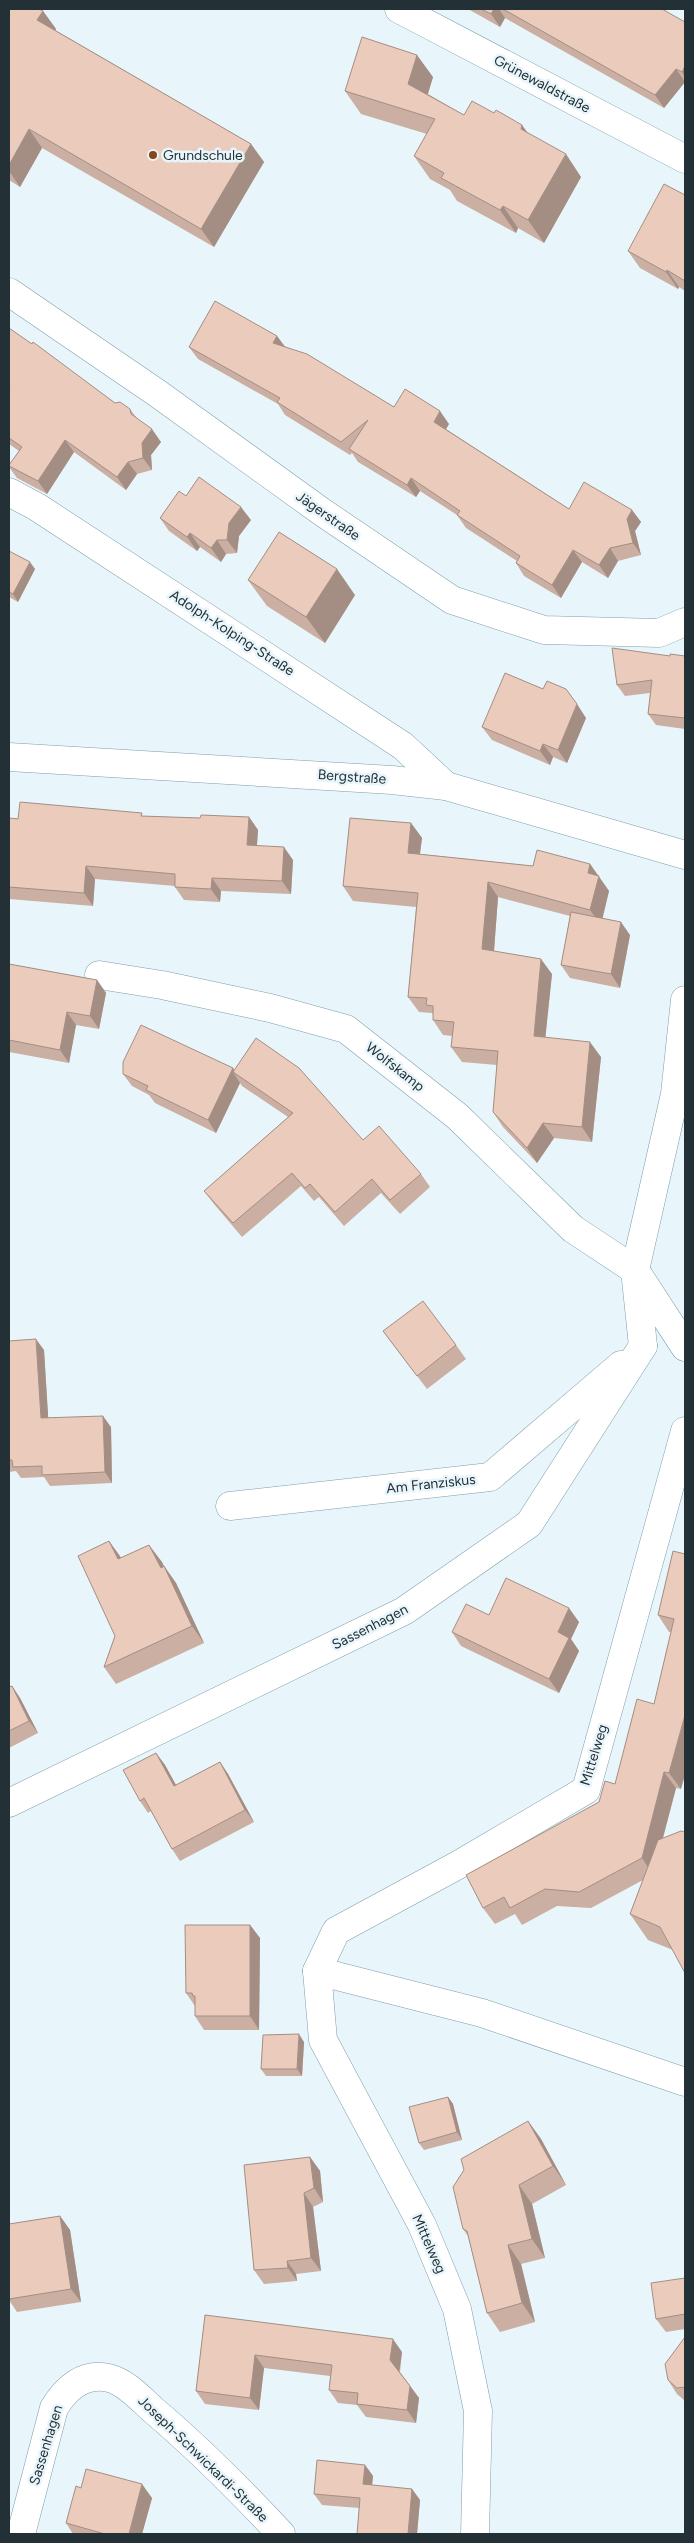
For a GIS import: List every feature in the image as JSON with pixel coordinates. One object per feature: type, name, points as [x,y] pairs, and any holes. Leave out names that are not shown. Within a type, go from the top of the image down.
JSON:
[{"type":"street","name":"Grünewaldstraße","points":[[399,9],[685,160]]},
{"type":"street","name":"Jägerstraße","points":[[9,292],[157,393],[322,512],[452,600],[544,630],[659,633],[685,622]]},
{"type":"street","name":"Adolph-Kolping-Straße","points":[[9,492],[46,512],[403,746],[446,786]]},
{"type":"street","name":"Bergstraße","points":[[9,757],[392,780],[446,786],[685,855]]},
{"type":"street","name":"Wolfskamp","points":[[99,976],[162,985],[270,1008],[346,1029],[457,1116],[573,1229],[636,1270]]},
{"type":"street","points":[[644,1346],[636,1270],[675,1094],[685,1000]]},
{"type":"street","points":[[636,1270],[685,1348]]},
{"type":"street","name":"Am Franziskus","points":[[230,1506],[490,1477],[644,1346]]},
{"type":"street","name":"Sassenhagen","points":[[9,1803],[404,1611],[529,1524],[644,1346]]},
{"type":"street","name":"Mittelweg","points":[[475,2534],[478,2411],[457,2309],[422,2225],[323,2040],[317,1971],[336,1932],[458,1865],[586,1790],[685,1431]]},
{"type":"street","points":[[317,1971],[482,2013],[685,2082]]},
{"type":"street","name":"Sassenhagen","points":[[20,2534],[54,2408],[63,2392],[76,2383],[96,2376]]},
{"type":"street","name":"Joseph-Schwickardi-Straße","points":[[96,2376],[111,2378],[129,2389],[237,2488],[281,2534]]},
{"type":"street","name":"Sassenhagen","points":[[9,2507],[20,2534]]},
{"type":"building","name":"Grundschule","points":[[9,9],[39,9],[43,11],[37,20],[251,144],[201,229],[29,129],[9,165]]},
{"type":"building","points":[[481,9],[494,9],[491,14]]},
{"type":"building","points":[[503,9],[662,9],[685,22],[685,66],[682,72],[676,69],[655,95]]},
{"type":"building","points":[[362,37],[417,55],[408,84],[464,115],[472,101],[494,113],[496,110],[522,125],[521,129],[566,154],[528,220],[503,206],[500,210],[441,178],[444,173],[414,156],[435,119],[345,91]]},
{"type":"building","points":[[664,184],[685,195],[685,281],[628,251]]},
{"type":"building","points":[[215,301],[277,336],[273,343],[307,354],[394,407],[405,389],[440,411],[434,422],[569,509],[584,482],[632,510],[627,519],[633,543],[610,548],[599,565],[573,550],[552,585],[516,563],[520,556],[457,515],[460,511],[411,478],[407,485],[349,449],[368,420],[341,442],[277,402],[280,398],[189,347]]},
{"type":"building","points":[[9,328],[32,344],[33,342],[115,403],[120,402],[130,409],[131,414],[152,429],[142,443],[143,458],[128,462],[117,477],[65,440],[38,481],[9,466],[22,447],[9,438]]},
{"type":"building","points":[[199,477],[241,507],[229,523],[227,540],[217,540],[211,548],[190,533],[187,537],[160,518],[179,491],[186,496]]},
{"type":"building","points":[[279,532],[337,569],[306,617],[248,580]]},
{"type":"building","points":[[9,551],[30,562],[13,594],[9,592]]},
{"type":"building","points":[[612,648],[670,656],[670,654],[685,656],[685,718],[648,714],[652,680],[617,685]]},
{"type":"building","points":[[505,673],[543,689],[547,681],[566,689],[577,704],[558,750],[543,744],[540,751],[482,727]]},
{"type":"building","points":[[20,802],[142,813],[141,816],[200,818],[201,815],[249,817],[247,845],[284,847],[282,881],[212,878],[211,889],[175,887],[175,874],[86,866],[84,893],[9,887],[9,818],[18,819]]},
{"type":"building","points":[[350,818],[411,823],[408,853],[533,866],[537,850],[590,864],[588,873],[599,876],[590,910],[488,882],[482,949],[541,959],[534,1036],[590,1042],[582,1127],[543,1123],[527,1148],[493,1112],[498,1051],[451,1047],[454,1022],[433,1020],[433,1006],[426,1005],[427,998],[408,997],[418,893],[343,886]]},
{"type":"building","points":[[571,912],[621,922],[611,974],[561,965]]},
{"type":"building","points":[[9,964],[97,980],[90,1016],[67,1012],[60,1050],[9,1040]]},
{"type":"building","points":[[141,1025],[233,1068],[208,1120],[146,1090],[148,1086],[123,1074],[123,1062]]},
{"type":"building","points":[[256,1038],[299,1068],[363,1140],[379,1126],[421,1174],[390,1200],[372,1179],[335,1212],[310,1184],[305,1188],[292,1173],[233,1223],[204,1191],[293,1113],[233,1072]]},
{"type":"building","points":[[423,1301],[456,1345],[417,1376],[383,1331]]},
{"type":"building","points":[[36,1339],[41,1418],[103,1416],[105,1472],[42,1475],[42,1466],[13,1467],[12,1460],[9,1460],[9,1341]]},
{"type":"building","points":[[109,1541],[118,1559],[149,1545],[161,1568],[164,1566],[192,1626],[104,1667],[115,1636],[78,1556]]},
{"type":"building","points":[[673,1551],[685,1554],[685,1715],[669,1773],[664,1772],[642,1858],[579,1892],[545,1889],[510,1908],[504,1897],[483,1908],[466,1875],[599,1802],[605,1781],[615,1784],[637,1699],[654,1704],[674,1619],[658,1615]]},
{"type":"building","points":[[506,1578],[569,1608],[558,1632],[569,1638],[549,1679],[452,1632],[466,1604],[489,1615]]},
{"type":"building","points":[[12,1686],[29,1721],[9,1731],[9,1687]]},
{"type":"building","points":[[156,1753],[174,1786],[220,1762],[245,1810],[172,1849],[144,1798],[140,1801],[123,1770]]},
{"type":"building","points":[[681,1831],[685,1832],[685,1973],[660,1927],[630,1914],[658,1840]]},
{"type":"building","points":[[185,1925],[250,1925],[250,2016],[195,2016],[195,1996],[192,1993],[186,1993]]},
{"type":"building","points":[[299,2034],[297,2069],[261,2069],[263,2035]]},
{"type":"building","points":[[448,2097],[457,2132],[419,2143],[409,2107]]},
{"type":"building","points":[[528,2121],[553,2166],[519,2185],[532,2239],[508,2245],[522,2303],[487,2313],[467,2231],[463,2229],[453,2187],[464,2170],[461,2159]]},
{"type":"building","points":[[310,2157],[314,2188],[304,2193],[311,2258],[287,2261],[288,2268],[254,2270],[244,2165]]},
{"type":"building","points":[[60,2216],[71,2289],[9,2299],[9,2224]]},
{"type":"building","points":[[685,2278],[685,2314],[656,2319],[651,2283]]},
{"type":"building","points":[[205,2315],[393,2339],[390,2360],[410,2386],[407,2410],[357,2404],[358,2393],[329,2390],[332,2365],[255,2355],[250,2398],[196,2391]]},
{"type":"building","points":[[685,2337],[685,2387],[677,2388],[668,2380],[665,2364]]},
{"type":"building","points":[[317,2460],[365,2465],[363,2484],[412,2489],[408,2534],[357,2534],[360,2498],[314,2494]]},
{"type":"building","points":[[86,2469],[142,2484],[129,2534],[105,2534],[66,2523],[76,2486],[81,2488]]},
{"type":"place","name":"Grundschule","points":[[153,155]]}]
